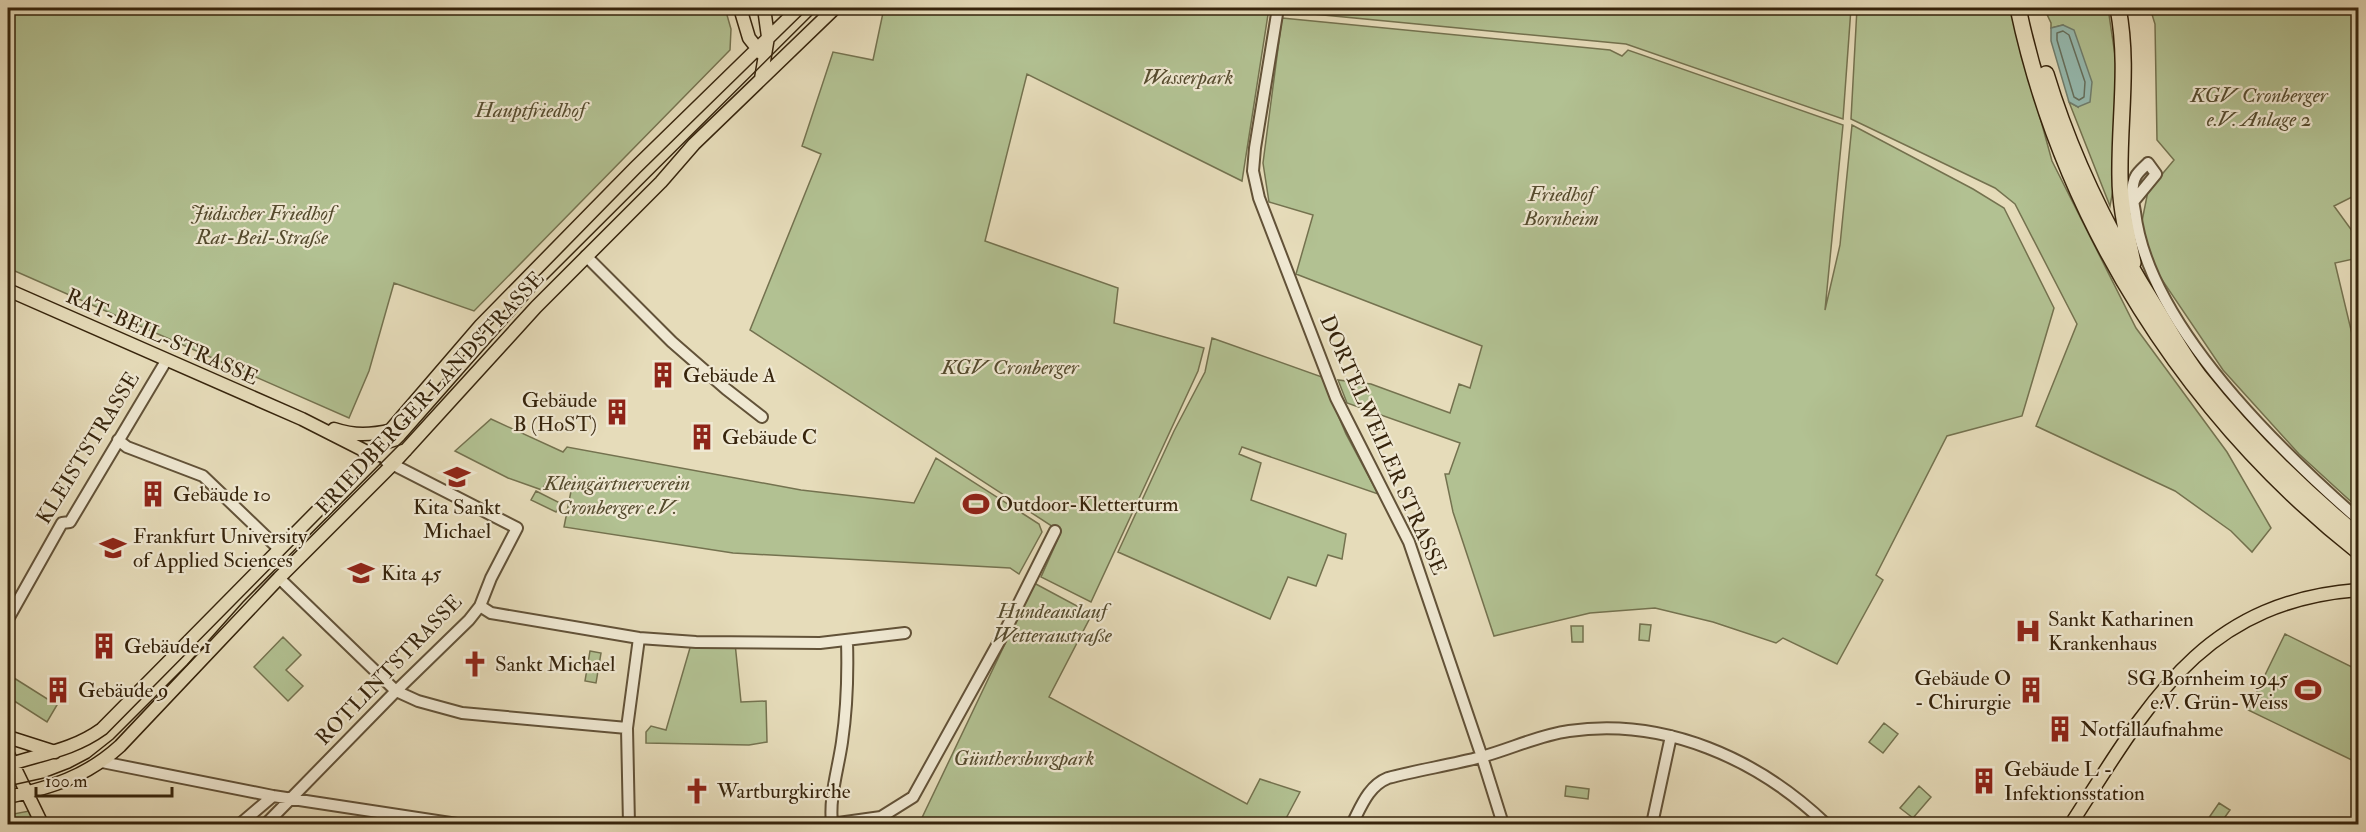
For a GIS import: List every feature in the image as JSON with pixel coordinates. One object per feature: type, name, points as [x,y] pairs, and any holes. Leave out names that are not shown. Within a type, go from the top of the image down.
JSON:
[{"type":"highway","points":[[2018,8],[2029,54],[2051,124],[2079,193],[2117,269],[2150,323],[2195,388],[2244,444],[2281,482],[2358,551]]},
{"type":"highway","points":[[2029,8],[2037,45],[2050,86],[2099,210],[2136,278],[2180,349],[2252,438],[2358,537]]},
{"type":"highway","points":[[2118,8],[2124,49],[2121,200],[2136,278]]},
{"type":"main road","points":[[740,8],[749,38],[761,52],[782,58]]},
{"type":"main road","points":[[764,8],[768,37]]},
{"type":"main road","points":[[761,80],[761,52],[768,37],[799,8]]},
{"type":"main road","name":"FRIEDBERGER LANDSTRASSE","points":[[8,797],[74,778],[102,762],[193,671],[279,578],[407,450],[491,354],[661,182],[694,144],[835,8]]},
{"type":"main road","points":[[742,61],[747,30]]},
{"type":"main road","name":"FRIEDBERGER LANDSTRASSE","points":[[9,764],[81,743],[102,729],[345,483],[366,452],[392,430],[481,325],[742,61],[761,52]]},
{"type":"main road","name":"RAT-BEIL-STRASSE","points":[[8,290],[302,419],[366,452]]},
{"type":"main road","name":"RAT-BEIL-STRASSE","points":[[302,419],[356,435],[372,435],[392,430]]},
{"type":"main road","points":[[366,452],[388,456],[407,450]]},
{"type":"main road","points":[[2072,825],[2132,730],[2188,662],[2207,645],[2236,627],[2273,609],[2310,598],[2358,590]]},
{"type":"main road","points":[[8,737],[56,752]]},
{"type":"main road","points":[[9,764],[27,792],[41,822]]},
{"type":"street","name":"DORTELWEILER STRASSE","points":[[1278,8],[1255,148],[1253,171],[1259,198],[1336,398],[1408,542],[1503,825]]},
{"type":"street","points":[[2133,202],[2137,230],[2150,269],[2170,307],[2217,376],[2262,428],[2358,519]]},
{"type":"street","points":[[586,256],[672,342],[762,417]]},
{"type":"street","name":"KLEISTSTRASSE","points":[[8,619],[62,524],[69,522],[166,361]]},
{"type":"street","points":[[118,440],[126,447],[203,476],[279,549]]},
{"type":"street","points":[[366,452],[393,464]]},
{"type":"street","name":"ROTLINTSTRASSE","points":[[266,825],[396,691],[469,620],[480,606],[491,578],[517,528],[393,464]]},
{"type":"street","points":[[847,641],[847,697],[842,744],[830,807],[832,824],[882,821],[913,797],[1011,620],[1056,531]]},
{"type":"street","points":[[279,578],[396,691],[418,701],[462,712],[627,728]]},
{"type":"street","points":[[480,606],[491,613],[639,638],[742,643],[820,643],[905,633]]},
{"type":"street","points":[[629,825],[627,728],[639,638]]},
{"type":"street","points":[[1352,825],[1377,782],[1417,770],[1482,757],[1547,735],[1568,731],[1616,729],[1639,730],[1671,736],[1718,750],[1764,776],[1807,807],[1826,825]]},
{"type":"street","points":[[1652,825],[1671,736]]},
{"type":"street","points":[[102,762],[273,796],[457,825]]},
{"type":"street","points":[[240,825],[273,796]]},
{"type":"green space","points":[[8,8],[725,8],[731,29],[730,50],[474,311],[394,283],[369,371],[349,418],[8,268]]},
{"type":"green space","name":"KGV Cronberger","points":[[884,8],[1269,8],[1242,181],[1027,74],[985,241],[1118,288],[1114,323],[1204,348],[1198,371],[1091,602],[1041,577],[1061,532],[750,330],[821,154],[802,146],[833,52],[873,60]]},
{"type":"green space","points":[[1282,8],[1851,8],[1843,119],[1626,44],[1282,11]]},
{"type":"green space","points":[[1857,8],[2010,8],[2052,161],[2136,328],[2227,452],[2271,528],[2252,552],[2231,531],[2175,491],[2036,426],[2077,324],[2015,204],[1995,188],[1851,119]]},
{"type":"green space","points":[[2044,8],[2108,8],[2116,62],[2114,185],[2110,206],[2069,102],[2078,107],[2063,25],[2051,28]]},
{"type":"green space","name":"KGV Cronberger e.V. Anlage 2","points":[[2150,8],[2358,8],[2358,194],[2334,206],[2358,239],[2358,258],[2335,263],[2358,359],[2358,508],[2299,454],[2223,370],[2154,268],[2141,226],[2148,191],[2174,160],[2157,140],[2155,24]]},
{"type":"green space","name":"Friedhof Bornheim","points":[[1282,18],[1610,50],[1622,56],[1628,50],[1843,125],[1825,310],[1840,245],[1852,125],[1973,189],[2004,208],[2054,308],[2022,416],[1947,436],[1876,575],[1883,580],[1837,664],[1783,638],[1776,643],[1713,622],[1655,608],[1590,613],[1494,636],[1453,512],[1445,474],[1449,474],[1460,443],[1347,403],[1338,380],[1371,384],[1450,413],[1459,384],[1470,388],[1482,346],[1296,274],[1313,215],[1269,202],[1263,163]]},
{"type":"green space","points":[[1212,338],[1322,377],[1346,434],[1378,494],[1242,447],[1239,454],[1261,463],[1251,500],[1346,534],[1342,559],[1328,555],[1316,586],[1288,577],[1270,619],[1118,552],[1174,431],[1205,372]]},
{"type":"green space","name":"Kleingärtnerverein Cronberger e.V.","points":[[491,419],[563,452],[567,447],[801,490],[914,503],[936,458],[1039,524],[1042,532],[1019,574],[1010,568],[733,553],[564,527],[573,481],[550,475],[542,490],[508,478],[455,451]]},
{"type":"green space","points":[[536,491],[560,503],[556,512],[531,500]]},
{"type":"green space","name":"Günthersburgpark","points":[[1034,583],[1092,614],[1049,697],[1247,804],[1260,779],[1300,792],[1283,824],[919,824]]},
{"type":"green space","points":[[1640,624],[1651,625],[1649,641],[1639,640]]},
{"type":"green space","points":[[1571,626],[1583,626],[1583,642],[1572,642]]},
{"type":"green space","name":"SG Bornheim 1945 e.V. Grün-Weiss","points":[[2285,634],[2358,670],[2358,763],[2248,710]]},
{"type":"green space","points":[[283,637],[301,655],[286,670],[303,686],[288,701],[254,667]]},
{"type":"green space","points":[[692,641],[735,643],[741,702],[766,701],[767,742],[749,745],[646,743],[646,732],[651,726],[666,730]]},
{"type":"green space","points":[[590,651],[601,653],[596,683],[585,681]]},
{"type":"green space","points":[[14,678],[57,705],[47,722],[8,697],[8,689],[11,688]]},
{"type":"green space","points":[[1884,723],[1898,734],[1883,753],[1869,742]]},
{"type":"green space","points":[[1566,786],[1589,789],[1588,799],[1565,796]]},
{"type":"green space","points":[[1919,786],[1931,797],[1913,818],[1900,808]]},
{"type":"green space","points":[[2219,803],[2230,810],[2220,824],[2206,822]]},
{"type":"green space","points":[[29,811],[35,824],[8,824],[8,815]]},
{"type":"water","points":[[2063,25],[2074,30],[2092,82],[2090,102],[2078,107],[2069,102],[2051,41],[2051,28]]},
{"type":"tram line","points":[[8,786],[44,778],[70,768],[89,758],[113,739],[187,665],[243,602],[404,440],[535,291],[819,8]]},
{"type":"place","name":"Gebäude A","points":[[663,375]]},
{"type":"place","name":"Gebäude B (HoST)","points":[[617,412]]},
{"type":"place","name":"Gebäude C","points":[[702,437]]},
{"type":"place","name":"Kita Sankt Michael","points":[[457,477]]},
{"type":"place","name":"Gebäude 10","points":[[153,494]]},
{"type":"place","name":"Outdoor-Kletterturm","points":[[976,504]]},
{"type":"place","name":"Frankfurt University of Applied Sciences","points":[[113,548]]},
{"type":"place","name":"Kita 45","points":[[361,573]]},
{"type":"place","name":"Sankt Katharinen Krankenhaus","points":[[2028,631]]},
{"type":"place","name":"Gebäude 1","points":[[104,646]]},
{"type":"place","name":"Sankt Michael","points":[[475,664]]},
{"type":"place","name":"Gebäude 9","points":[[58,690]]},
{"type":"place","name":"Gebäude O - Chirurgie","points":[[2031,690]]},
{"type":"place","name":"SG Bornheim 1945 e.V. Grün-Weiss","points":[[2308,690]]},
{"type":"place","name":"Notfallaufnahme","points":[[2060,729]]},
{"type":"place","name":"Gebäude L - Infektionsstation","points":[[1984,781]]},
{"type":"place","name":"Wartburgkirche","points":[[697,791]]},
{"type":"park label","name":"Wasserpark","points":[[1188,77]]},
{"type":"park label","name":"Hauptfriedhof","points":[[530,110]]},
{"type":"park label","name":"Jüdischer Friedhof Rat-Beil-Straße","points":[[262,225]]},
{"type":"park label","name":"Hundeauslauf Wetteraustraße","points":[[1052,623]]}]
